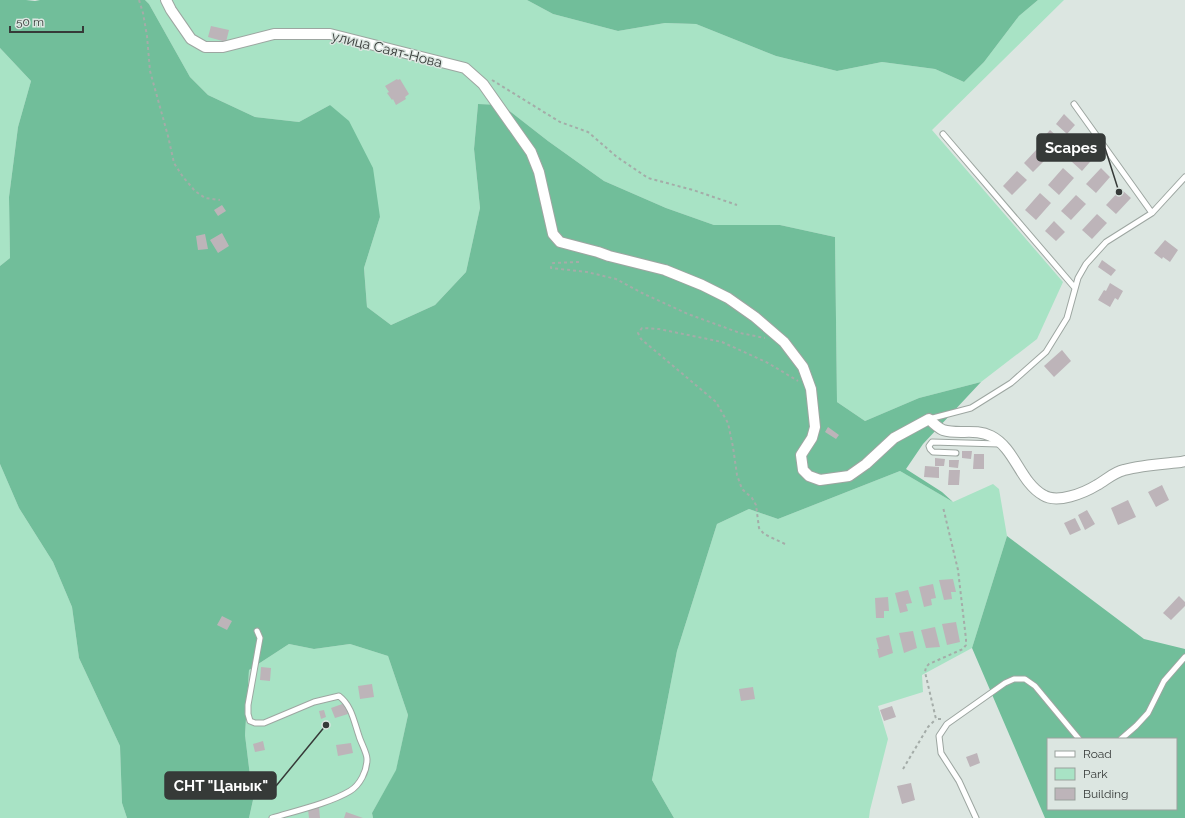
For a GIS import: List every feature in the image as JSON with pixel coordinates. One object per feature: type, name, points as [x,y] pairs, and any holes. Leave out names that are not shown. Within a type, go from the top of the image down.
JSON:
[{"type":"street","name":"улица Саят-Нова","points":[[166,0],[171,10],[192,39],[205,47],[223,47],[274,34],[330,34],[465,68],[483,84],[531,152],[539,172],[553,234],[560,242],[665,270],[702,285],[728,298],[755,317],[784,342]]},
{"type":"street","points":[[784,342],[803,367],[811,389],[814,427],[812,438],[802,455],[803,470],[810,476],[820,480],[849,476],[866,464],[894,438],[929,419],[942,430],[970,431],[992,436],[1003,445],[1031,486],[1044,496],[1058,499],[1069,497],[1085,491],[1122,470],[1185,461]]},
{"type":"lane","points":[[1074,104],[1152,213]]},
{"type":"lane","points":[[943,134],[1075,288]]},
{"type":"lane","points":[[929,419],[972,408],[1011,383],[1046,352],[1067,318],[1078,278],[1086,264],[1106,242],[1152,213],[1185,177]]},
{"type":"lane","points":[[956,453],[933,452],[929,446],[932,442],[1003,445]]},
{"type":"lane","points":[[257,631],[260,638],[248,705],[250,721],[255,723],[264,722],[314,702],[339,696],[346,701],[353,716],[367,759],[364,775],[358,784],[350,790],[331,800],[272,818]]},
{"type":"lane","points":[[1121,738],[1136,726],[1148,713],[1164,681],[1185,657]]},
{"type":"lane","points":[[976,818],[959,781],[941,753],[939,736],[947,724],[1005,683],[1014,679],[1025,679],[1035,686],[1078,738]]},
{"type":"path","points":[[139,0],[144,13],[150,71],[174,163],[195,191],[205,198],[220,200]]},
{"type":"path","points":[[490,79],[560,122],[588,132],[617,157],[648,178],[693,190],[737,205]]},
{"type":"path","points":[[579,262],[553,263],[551,268],[587,272],[616,279],[644,294],[688,314],[740,334],[784,342]]},
{"type":"path","points":[[785,544],[764,534],[759,528],[756,505],[752,498],[742,489],[737,475],[728,423],[716,402],[641,339],[638,333],[642,328],[660,329],[722,342],[768,363],[811,389]]},
{"type":"path","points":[[936,719],[924,672],[926,667],[929,664],[963,649],[966,645],[958,570],[944,507]]},
{"type":"path","points":[[903,769],[928,727],[936,719],[955,718]]},
{"type":"green space","points":[[0,0],[145,0],[149,4],[190,77],[208,95],[255,117],[299,122],[330,105],[349,121],[373,168],[380,217],[364,268],[367,307],[391,325],[435,305],[466,272],[480,208],[474,149],[478,104],[502,105],[548,141],[604,181],[666,208],[714,225],[780,225],[835,237],[837,402],[865,421],[919,398],[981,382],[923,444],[906,469],[942,492],[953,502],[900,471],[778,519],[749,509],[717,524],[677,651],[652,780],[674,818],[373,818],[372,813],[396,770],[408,715],[388,656],[350,644],[314,649],[289,644],[249,670],[245,735],[253,800],[249,818],[127,818],[122,803],[120,746],[79,658],[72,607],[53,562],[19,508],[0,464],[0,266],[10,258],[9,197],[18,127],[31,81],[0,48]]},
{"type":"green space","points":[[145,0],[527,0],[553,14],[618,31],[665,23],[696,24],[776,56],[837,71],[882,62],[935,69],[964,82],[984,62],[1019,16],[1038,0],[1064,0],[932,130],[1063,282],[1037,339],[981,382],[919,398],[865,421],[837,402],[835,237],[780,225],[714,225],[666,208],[604,181],[548,141],[502,105],[478,104],[474,149],[480,208],[466,272],[435,305],[391,325],[367,307],[364,268],[380,217],[330,105],[299,122],[255,117],[208,95],[190,77],[149,4]]},
{"type":"green space","points":[[527,0],[1038,0],[1019,16],[984,62],[964,82],[935,69],[882,62],[837,71],[776,56],[696,24],[665,23],[618,31],[553,14]]},
{"type":"green space","points":[[0,48],[31,81],[18,127],[9,197],[10,258],[0,266]]},
{"type":"green space","points":[[0,464],[19,508],[53,562],[72,607],[79,658],[120,746],[122,803],[127,818],[0,818]]},
{"type":"green space","points":[[900,471],[953,502],[993,484],[999,489],[1007,536],[972,648],[922,675],[923,692],[878,706],[888,739],[869,818],[674,818],[652,780],[677,651],[717,524],[749,509],[778,519]]},
{"type":"green space","points":[[1007,536],[1144,639],[1185,649],[1185,818],[1045,818],[972,648]]},
{"type":"green space","points":[[289,644],[314,649],[350,644],[388,656],[408,715],[396,771],[372,813],[373,818],[249,818],[253,800],[245,735],[249,670]]},
{"type":"building","points":[[211,26],[229,30],[226,42],[208,37]]},
{"type":"building","points":[[397,79],[400,79],[409,94],[405,97],[406,99],[396,105],[387,93],[389,92],[385,86]]},
{"type":"building","points":[[1064,114],[1075,125],[1067,134],[1056,124]]},
{"type":"building","points":[[1050,130],[1062,141],[1053,150],[1042,139]]},
{"type":"building","points":[[1086,144],[1097,154],[1082,171],[1071,161]]},
{"type":"building","points":[[1038,148],[1048,157],[1033,172],[1024,163]]},
{"type":"building","points":[[1063,168],[1074,178],[1059,195],[1048,185]]},
{"type":"building","points":[[1101,168],[1110,177],[1096,193],[1086,184]]},
{"type":"building","points":[[1017,171],[1027,180],[1012,195],[1003,186]]},
{"type":"building","points":[[1121,189],[1131,198],[1116,214],[1106,205]]},
{"type":"building","points":[[1040,193],[1051,203],[1036,220],[1025,210]]},
{"type":"building","points":[[1076,195],[1086,204],[1071,220],[1061,211]]},
{"type":"building","points":[[222,205],[226,211],[218,216],[214,210]]},
{"type":"building","points":[[1097,214],[1107,223],[1092,239],[1082,230]]},
{"type":"building","points":[[1054,221],[1065,232],[1056,241],[1045,231]]},
{"type":"building","points":[[222,233],[229,246],[218,253],[210,240]]},
{"type":"building","points":[[205,234],[208,249],[198,250],[196,236]]},
{"type":"building","points":[[1165,240],[1178,250],[1170,262],[1163,257],[1162,259],[1154,253]]},
{"type":"building","points":[[1102,260],[1116,270],[1111,276],[1098,267]]},
{"type":"building","points":[[1110,283],[1123,291],[1118,300],[1115,298],[1110,307],[1098,300],[1104,290],[1106,291]]},
{"type":"building","points":[[1062,350],[1071,361],[1054,377],[1044,366]]},
{"type":"building","points":[[828,427],[839,435],[836,439],[825,432]]},
{"type":"building","points":[[962,451],[972,451],[971,459],[962,458]]},
{"type":"building","points":[[974,454],[984,454],[984,469],[973,469]]},
{"type":"building","points":[[935,458],[945,459],[944,466],[935,466]]},
{"type":"building","points":[[949,460],[959,460],[958,468],[949,467]]},
{"type":"building","points":[[925,466],[939,467],[939,478],[924,477]]},
{"type":"building","points":[[949,470],[960,470],[959,485],[948,485]]},
{"type":"building","points":[[1162,485],[1169,500],[1156,507],[1148,492]]},
{"type":"building","points":[[1128,500],[1136,517],[1118,525],[1111,508]]},
{"type":"building","points":[[1087,510],[1095,524],[1085,530],[1078,515]]},
{"type":"building","points":[[1075,518],[1081,530],[1070,535],[1064,523]]},
{"type":"building","points":[[953,579],[956,592],[951,592],[952,599],[944,600],[939,580]]},
{"type":"building","points":[[933,584],[936,598],[931,599],[932,605],[924,607],[919,587]]},
{"type":"building","points":[[908,590],[912,603],[906,604],[908,611],[900,613],[895,593]]},
{"type":"building","points":[[1179,596],[1185,602],[1185,606],[1171,620],[1163,613]]},
{"type":"building","points":[[888,597],[889,611],[884,611],[884,618],[876,618],[875,598]]},
{"type":"building","points":[[222,616],[232,621],[227,630],[217,625]]},
{"type":"building","points":[[956,622],[960,642],[947,645],[942,624]]},
{"type":"building","points":[[935,627],[940,647],[926,648],[921,630]]},
{"type":"building","points":[[913,631],[917,648],[904,653],[899,633]]},
{"type":"building","points":[[889,635],[893,653],[879,658],[877,649],[879,649],[876,638]]},
{"type":"building","points":[[261,667],[271,668],[270,681],[260,680]]},
{"type":"building","points":[[372,684],[374,697],[360,699],[358,686]]},
{"type":"building","points":[[753,687],[755,699],[741,701],[739,689]]},
{"type":"building","points":[[345,703],[348,714],[335,718],[331,708]]},
{"type":"building","points":[[892,706],[896,717],[884,721],[880,710]]},
{"type":"building","points":[[324,710],[326,717],[321,719],[319,711]]},
{"type":"building","points":[[263,741],[265,750],[255,752],[253,744]]},
{"type":"building","points":[[351,743],[353,753],[338,756],[336,745]]},
{"type":"building","points":[[977,753],[980,763],[970,767],[966,757]]},
{"type":"building","points":[[911,783],[915,800],[902,804],[897,786]]},
{"type":"building","points":[[319,807],[320,818],[309,818],[308,809]]},
{"type":"building","points":[[346,812],[363,818],[344,818]]},
{"type":"place","name":"Scapes","points":[[1119,192]]},
{"type":"place","name":"СНТ \"Цанык\"","points":[[326,725]]}]
